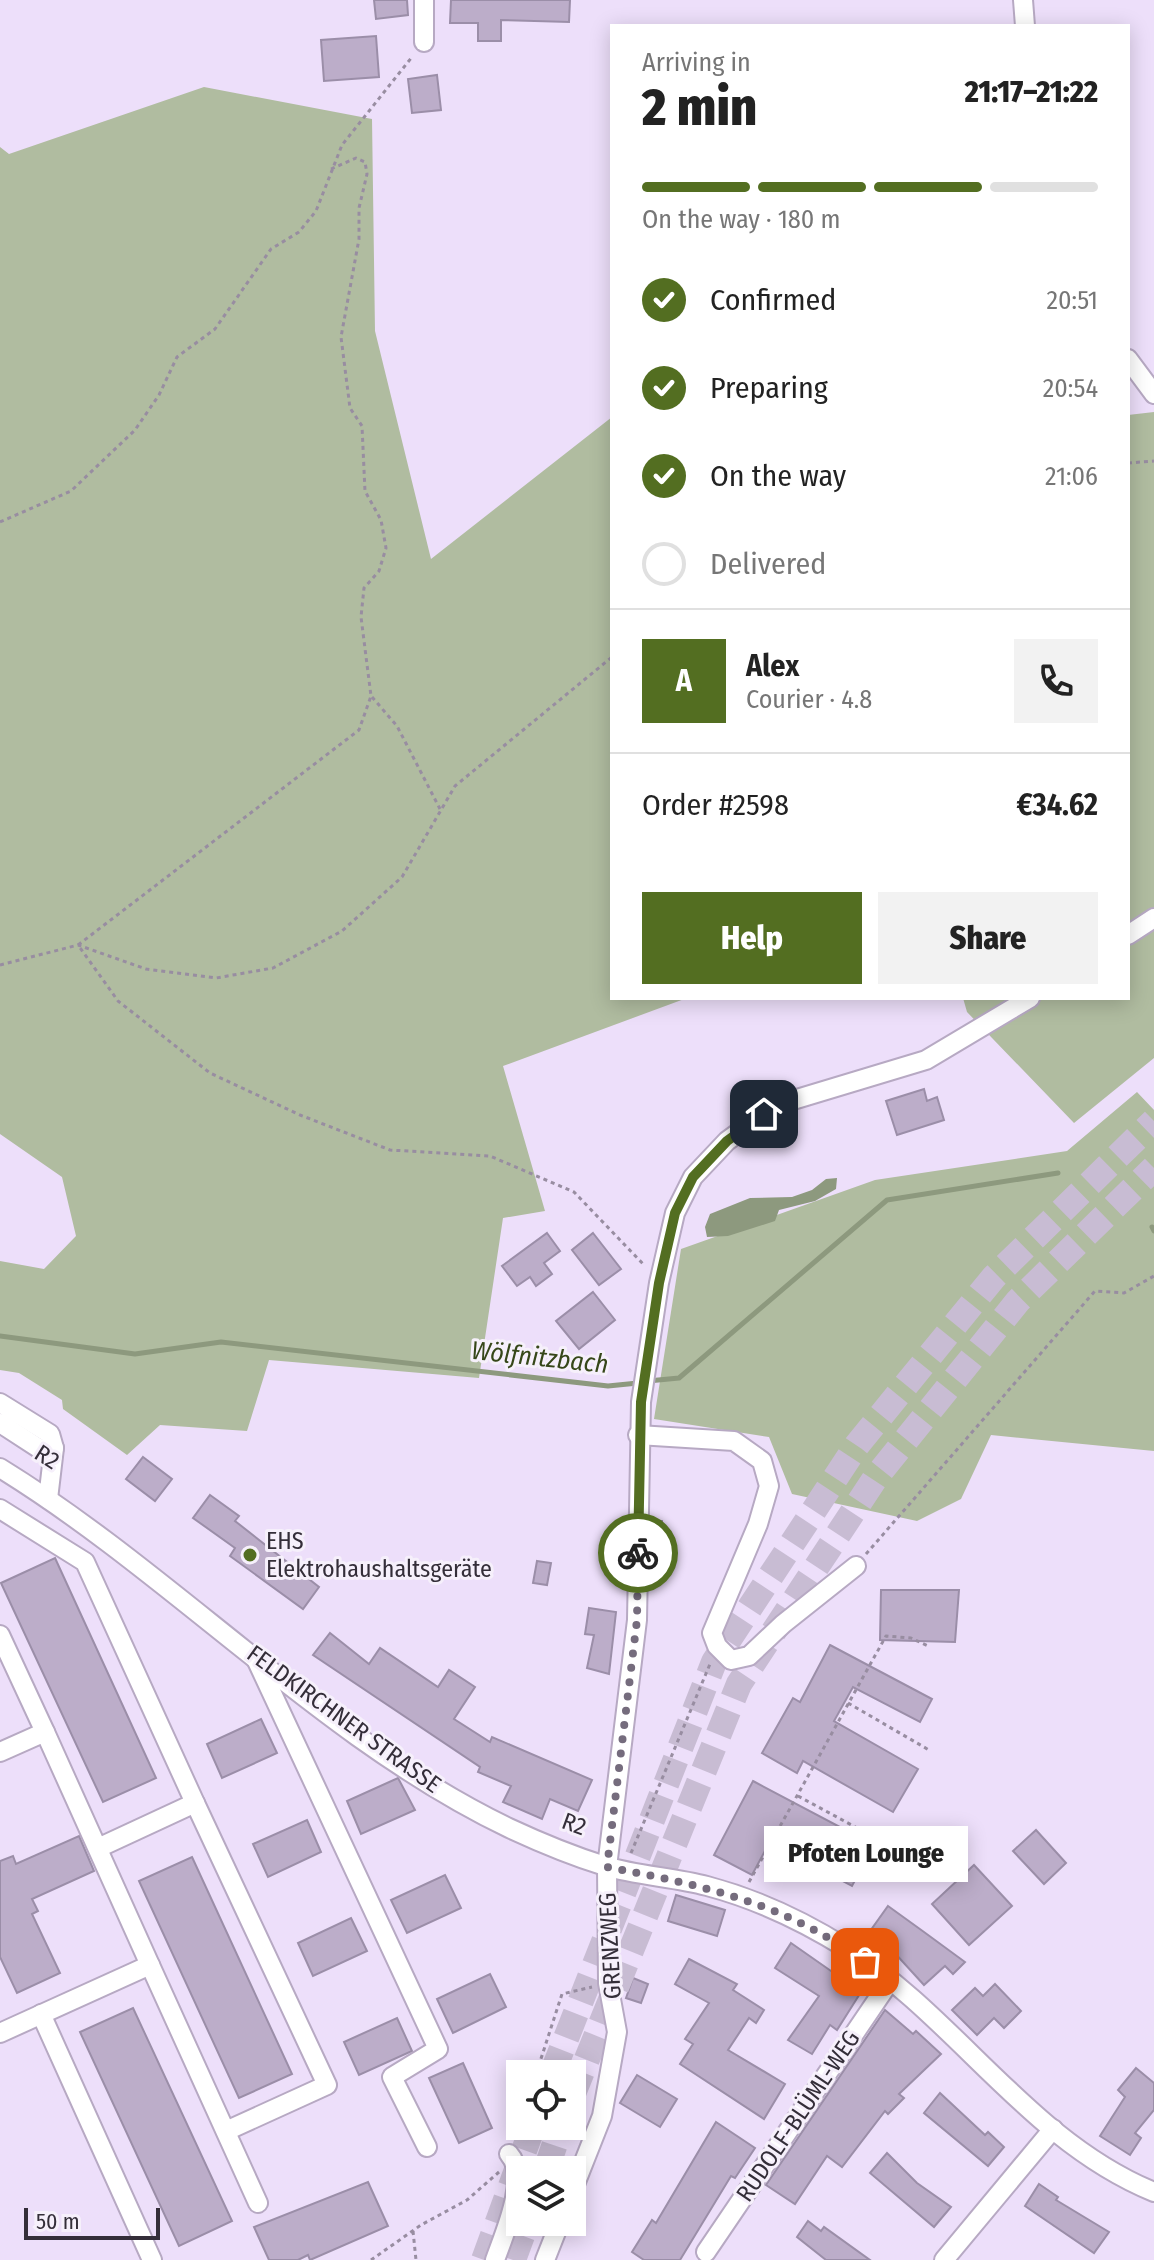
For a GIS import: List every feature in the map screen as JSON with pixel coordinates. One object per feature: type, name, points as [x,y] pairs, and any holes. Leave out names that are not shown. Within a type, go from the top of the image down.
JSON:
[{"type":"street","points":[[424,0],[424,42]]},
{"type":"street","points":[[1023,0],[1025,24]]},
{"type":"street","points":[[1130,362],[1154,394]]},
{"type":"street","points":[[1130,934],[1154,918]]},
{"type":"street","name":"GRENZWEG","points":[[586,2157],[602,2116],[617,2032],[608,1983],[608,1860],[637,1620],[638,1435],[659,1283],[675,1213],[693,1177],[727,1141],[764,1114],[790,1101],[926,1060],[1027,1000]]},
{"type":"street","points":[[0,1403],[50,1434],[54,1448],[48,1499]]},
{"type":"street","points":[[0,1423],[40,1449],[54,1448]]},
{"type":"street","points":[[638,1435],[734,1441],[762,1461],[769,1486],[758,1524],[712,1633],[717,1646],[731,1660],[749,1656],[856,1566]]},
{"type":"street","name":"FELDKIRCHNER STRASSE","points":[[0,1468],[48,1499],[376,1748],[451,1796],[509,1828],[608,1860],[740,1896],[832,1940],[890,1981],[1025,2108],[1100,2163],[1154,2192]]},
{"type":"street","points":[[0,1509],[85,1562],[327,2085],[226,2131]]},
{"type":"street","points":[[0,1635],[258,2203]]},
{"type":"street","points":[[255,1656],[438,2049],[392,2077],[427,2147]]},
{"type":"street","points":[[0,1752],[45,1732]]},
{"type":"street","points":[[98,1848],[195,1803]]},
{"type":"street","points":[[0,2033],[150,1965]]},
{"type":"street","name":"RUDOLF-BLÜML-WEG","points":[[706,2252],[890,1981]]},
{"type":"street","points":[[41,2014],[152,2260]]},
{"type":"street","points":[[944,2260],[1053,2129]]},
{"type":"street","points":[[495,2260],[517,2192],[514,2160],[509,2154]]},
{"type":"street","points":[[545,2260],[554,2236]]},
{"type":"path","points":[[0,522],[71,491],[135,430],[159,395],[177,357],[215,329],[271,249],[299,232],[316,211],[327,190],[331,169],[342,145],[424,42]]},
{"type":"path","points":[[0,965],[78,945],[359,730],[371,696],[361,617],[364,588],[379,571],[386,548],[381,520],[365,491],[362,426],[350,408],[341,337],[359,239],[359,208],[367,174],[365,162],[356,158],[331,169]]},
{"type":"path","points":[[1130,463],[1154,461]]},
{"type":"path","points":[[78,945],[146,969],[216,978],[273,968],[342,931],[402,877],[455,786],[610,659]]},
{"type":"path","points":[[371,696],[397,726],[440,809]]},
{"type":"path","points":[[78,945],[118,1001],[210,1073],[300,1115],[390,1150],[490,1156],[574,1192],[627,1245],[659,1283]]},
{"type":"path","points":[[856,1566],[1095,1291],[1124,1293],[1154,1276]]},
{"type":"path","points":[[757,1888],[747,1885],[886,1636],[911,1638],[928,1646]]},
{"type":"path","name":"R2","points":[[608,1860],[630,1857],[717,1646]]},
{"type":"path","points":[[848,1703],[929,1750]]},
{"type":"path","points":[[798,1796],[883,1842]]},
{"type":"path","points":[[541,2060],[562,1994],[608,1983]]},
{"type":"path","points":[[371,2260],[467,2200],[499,2172],[509,2154]]},
{"type":"path","points":[[413,2231],[416,2260]]},
{"type":"shaded area","points":[[204,87],[372,119],[375,331],[431,559],[610,419],[610,1000],[682,1000],[503,1066],[545,1211],[503,1218],[479,1378],[269,1360],[247,1431],[160,1425],[127,1455],[63,1409],[62,1400],[19,1373],[0,1370],[0,1261],[44,1269],[76,1236],[62,1177],[0,1134],[0,147],[9,154]]},
{"type":"shaded area","points":[[1154,412],[1154,1058],[1074,1123],[967,1012],[964,1000],[1130,1000],[1130,415]]},
{"type":"shaded area","points":[[1137,1092],[1154,1110],[1154,1451],[991,1435],[961,1499],[917,1521],[792,1494],[769,1437],[654,1419],[681,1249],[875,1180],[1067,1151]]},
{"type":"shaded area","points":[[837,1178],[836,1189],[815,1201],[779,1210],[775,1221],[728,1236],[707,1237],[705,1227],[710,1214],[750,1198],[792,1197],[812,1190],[826,1179]]},
{"type":"building","points":[[374,0],[407,0],[408,15],[376,19]]},
{"type":"building","points":[[451,0],[570,0],[569,22],[501,20],[501,41],[478,41],[478,23],[450,23]]},
{"type":"building","points":[[376,36],[379,77],[324,81],[321,40]]},
{"type":"building","points":[[437,75],[441,110],[412,113],[408,79]]},
{"type":"building","points":[[924,1089],[927,1101],[937,1097],[944,1120],[897,1135],[886,1101]]},
{"type":"building","points":[[547,1233],[560,1251],[544,1263],[552,1274],[536,1286],[530,1277],[517,1286],[502,1266]]},
{"type":"building","points":[[593,1233],[621,1269],[599,1285],[572,1250]]},
{"type":"building","points":[[593,1292],[615,1320],[579,1349],[556,1321]]},
{"type":"building","points":[[143,1457],[172,1479],[155,1501],[126,1479]]},
{"type":"building","points":[[210,1495],[239,1516],[235,1521],[319,1587],[303,1609],[230,1556],[235,1548],[193,1518]]},
{"type":"building","points":[[651,1521],[662,1521],[664,1559],[650,1559]]},
{"type":"building","points":[[55,1558],[156,1778],[103,1802],[1,1583]]},
{"type":"building","points":[[537,1561],[551,1563],[547,1585],[533,1583]]},
{"type":"building","points":[[881,1590],[959,1590],[955,1642],[880,1640]]},
{"type":"building","points":[[589,1608],[616,1612],[609,1674],[587,1668],[594,1635],[585,1634]]},
{"type":"building","points":[[330,1633],[369,1664],[380,1648],[438,1687],[449,1670],[475,1687],[454,1719],[490,1742],[492,1737],[592,1780],[578,1811],[550,1799],[542,1819],[503,1802],[511,1786],[478,1772],[480,1767],[313,1655]]},
{"type":"building","points":[[830,1645],[932,1699],[920,1722],[853,1687],[834,1721],[918,1769],[893,1812],[803,1761],[797,1773],[762,1753],[793,1698],[800,1702]]},
{"type":"building","points":[[261,1719],[277,1753],[222,1778],[207,1744]]},
{"type":"building","points":[[398,1778],[415,1810],[361,1834],[347,1801]]},
{"type":"building","points":[[753,1781],[874,1845],[852,1886],[833,1876],[837,1870],[773,1836],[752,1875],[714,1855]]},
{"type":"building","points":[[307,1820],[321,1852],[268,1877],[253,1844]]},
{"type":"building","points":[[1036,1830],[1066,1863],[1044,1884],[1013,1851]]},
{"type":"building","points":[[79,1836],[94,1871],[32,1899],[38,1911],[32,1914],[60,1973],[17,1993],[0,1957],[0,1861],[13,1856],[16,1864]]},
{"type":"building","points":[[192,1857],[292,2074],[239,2098],[139,1881]]},
{"type":"building","points":[[974,1865],[1012,1906],[969,1945],[932,1904]]},
{"type":"building","points":[[445,1875],[461,1908],[407,1933],[391,1900]]},
{"type":"building","points":[[676,1895],[725,1910],[717,1936],[668,1921]]},
{"type":"building","points":[[888,1906],[965,1962],[953,1974],[945,1966],[924,1985],[892,1950],[887,1958],[863,1941]]},
{"type":"building","points":[[351,1918],[367,1951],[313,1976],[298,1943]]},
{"type":"building","points":[[791,1943],[861,1992],[837,2030],[830,2025],[812,2054],[788,2040],[819,1996],[775,1968]]},
{"type":"building","points":[[689,1959],[737,1984],[733,1990],[764,2010],[756,2023],[749,2018],[728,2050],[785,2084],[764,2119],[680,2064],[693,2044],[685,2039],[709,2003],[675,1984]]},
{"type":"building","points":[[490,1974],[506,2007],[453,2033],[437,1999]]},
{"type":"building","points":[[633,1978],[648,1984],[641,2003],[626,1998]]},
{"type":"building","points":[[995,1984],[1021,2011],[1004,2028],[994,2018],[977,2035],[952,2010],[975,1988],[983,1996]]},
{"type":"building","points":[[133,2008],[232,2221],[179,2246],[80,2032]]},
{"type":"building","points":[[885,2010],[913,2034],[916,2031],[941,2054],[899,2094],[904,2098],[888,2114],[885,2111],[842,2167],[827,2156],[795,2204],[766,2185]]},
{"type":"building","points":[[397,2018],[412,2051],[359,2075],[344,2042]]},
{"type":"building","points":[[463,2063],[492,2128],[459,2143],[429,2078]]},
{"type":"building","points":[[1136,2068],[1154,2083],[1154,2110],[1135,2133],[1141,2138],[1130,2155],[1100,2136],[1125,2097],[1118,2090]]},
{"type":"building","points":[[637,2075],[677,2099],[660,2127],[620,2103]]},
{"type":"building","points":[[940,2093],[985,2135],[988,2132],[1004,2147],[988,2166],[924,2113]]},
{"type":"building","points":[[716,2122],[755,2148],[735,2178],[731,2176],[680,2260],[644,2260],[632,2252],[652,2220],[656,2223]]},
{"type":"building","points":[[887,2153],[917,2183],[951,2207],[934,2227],[870,2173]]},
{"type":"building","points":[[368,2182],[388,2226],[310,2260],[308,2255],[298,2260],[269,2260],[254,2227]]},
{"type":"building","points":[[1039,2184],[1058,2197],[1056,2200],[1109,2232],[1094,2253],[1025,2206]]},
{"type":"building","points":[[808,2221],[821,2231],[824,2227],[870,2260],[826,2260],[797,2237]]},
{"type":"waterway","name":"Wölfnitzbach","points":[[648,1381],[679,1378],[887,1200],[1058,1173]]},
{"type":"waterway","name":"Wölfnitzbach","points":[[1152,1227],[1154,1231]]},
{"type":"waterway","name":"Wölfnitzbach","points":[[0,1336],[135,1354],[221,1342],[608,1386],[638,1383]]},
{"type":"tunnel","points":[[558,2060],[714,1662],[857,1445],[994,1277],[1154,1121]]},
{"type":"tunnel","points":[[586,2061],[739,1684],[876,1477],[1018,1301],[1154,1168]]},
{"type":"tunnel","points":[[484,2260],[528,2140]]},
{"type":"tunnel","points":[[551,2156],[556,2140]]},
{"type":"tunnel","points":[[513,2260],[522,2236]]},
{"type":"way so far","points":[[638,1553],[637,1620],[607,1867],[706,1885],[740,1896],[788,1916],[865,1962]]},
{"type":"place","name":"EHS Elektrohaushaltsgeräte","points":[[250,1555]]},
{"type":"place","name":"Pfoten Lounge","points":[[865,1962]]},
{"type":"route","points":[[638,1553],[641,1402],[659,1283],[675,1213],[693,1177],[727,1141],[764,1114]]}]
